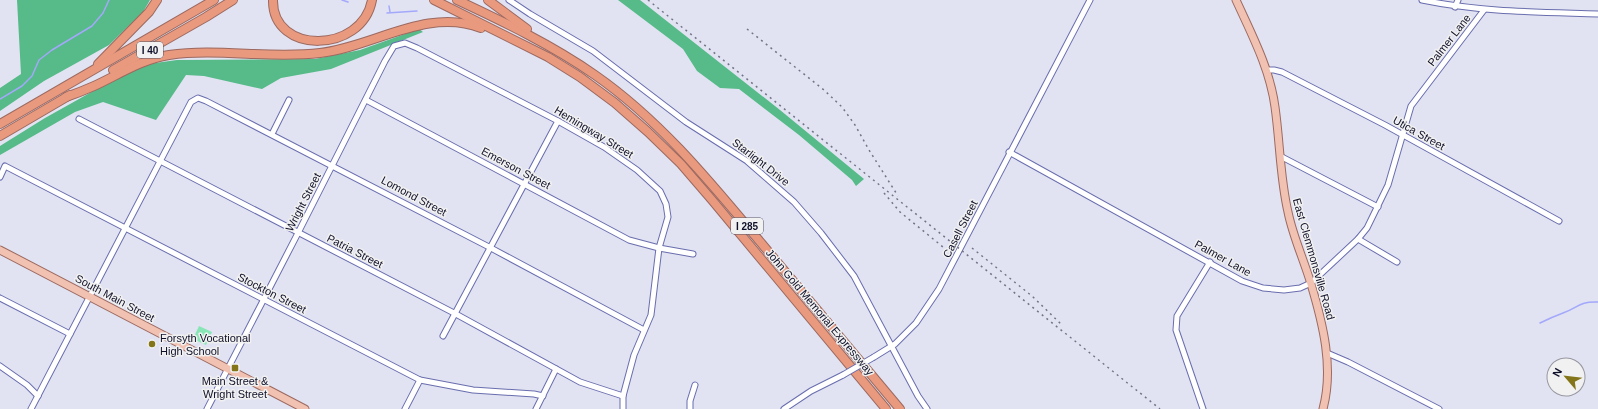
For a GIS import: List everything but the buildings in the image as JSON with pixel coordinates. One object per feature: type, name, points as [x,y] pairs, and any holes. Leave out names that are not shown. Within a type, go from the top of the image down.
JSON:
[{"type":"highway","points":[[91,71],[149,12],[157,0]]},
{"type":"highway","name":"I 40","points":[[0,124],[214,0]]},
{"type":"highway","name":"I 40","points":[[0,136],[233,0]]},
{"type":"highway","points":[[273,0],[276,16],[287,31],[298,38],[318,41],[335,39],[354,31],[366,17],[372,0]]},
{"type":"highway","name":"John Gold Memorial Expressway","points":[[434,0],[548,57],[580,77],[615,103],[659,142],[681,164],[712,200],[886,409]]},
{"type":"highway","name":"John Gold Memorial Expressway","points":[[457,0],[506,23],[576,62],[624,97],[652,120],[678,146],[726,201],[900,409]]},
{"type":"highway","points":[[488,0],[511,18],[576,62]]},
{"type":"highway","points":[[66,97],[151,59],[169,55],[289,55],[320,53],[350,47],[412,26],[435,23],[459,23],[475,26],[522,44]]},
{"type":"main road","name":"East Clemmonsville Road","points":[[1236,1],[1254,35],[1266,70],[1275,106],[1288,213],[1311,283],[1327,353],[1327,375],[1323,409]]},
{"type":"main road","name":"South Main Street","points":[[0,250],[305,409]]},
{"type":"street","name":"Starlight Drive","points":[[509,0],[593,51],[686,122],[747,161],[794,202],[821,233],[854,276],[890,346],[918,396],[928,409]]},
{"type":"street","name":"Casell Street","points":[[784,409],[811,391],[843,375],[895,344],[916,324],[939,289],[961,250],[1009,152],[1090,0]]},
{"type":"street","points":[[1422,0],[1484,10],[1598,14]]},
{"type":"street","points":[[1455,6],[1458,0]]},
{"type":"street","name":"Palmer Lane","points":[[1009,152],[1242,281],[1263,288],[1284,290],[1300,288],[1311,283],[1358,240],[1368,228],[1388,185],[1411,106],[1484,10]]},
{"type":"street","name":"Hemingway Street","points":[[396,45],[405,43],[417,48],[558,121],[604,147],[637,170],[660,191],[666,204],[668,217],[659,248],[650,315],[634,355],[623,396],[623,409]]},
{"type":"street","name":"Wright Street","points":[[207,409],[298,234],[385,61],[396,45]]},
{"type":"street","name":"Utica Street","points":[[1266,70],[1282,72],[1403,135],[1559,221]]},
{"type":"street","name":"Lomond Street","points":[[160,161],[191,102],[198,98],[333,165],[644,330]]},
{"type":"street","points":[[272,134],[289,100]]},
{"type":"street","name":"Emerson Street","points":[[366,100],[629,240],[659,248],[693,254]]},
{"type":"street","name":"Patria Street","points":[[79,119],[298,234],[454,313],[580,382],[623,396]]},
{"type":"street","points":[[442,336],[558,121]]},
{"type":"street","points":[[1280,156],[1378,207]]},
{"type":"street","points":[[31,409],[160,161]]},
{"type":"street","name":"Stockton Street","points":[[0,177],[5,166],[420,380],[473,390],[534,394],[543,396]]},
{"type":"street","points":[[1358,240],[1396,262]]},
{"type":"street","points":[[1203,409],[1176,330],[1177,316],[1210,262]]},
{"type":"street","points":[[0,298],[70,334]]},
{"type":"street","points":[[1327,353],[1348,362],[1439,409]]},
{"type":"street","points":[[0,366],[27,385],[38,396]]},
{"type":"street","points":[[536,409],[556,369]]},
{"type":"street","points":[[405,409],[420,380]]},
{"type":"street","points":[[690,409],[690,401],[695,385]]},
{"type":"green space","points":[[17,0],[150,0],[143,12],[109,45],[44,81],[0,111],[0,88],[21,74]]},
{"type":"green space","points":[[618,0],[640,0],[780,110],[864,179],[856,186],[852,180],[799,135],[739,89],[720,88],[697,71],[683,49]]},
{"type":"green space","points":[[419,29],[423,32],[331,69],[281,78],[262,89],[204,76],[186,75],[156,120],[103,102],[75,112],[0,155],[0,146],[45,118],[113,80],[148,64],[177,60],[315,59],[360,50]]},
{"type":"green space","points":[[199,326],[212,332],[206,345],[193,339]]},
{"type":"waterway","points":[[0,99],[22,86],[32,76],[39,60],[52,50],[92,26],[103,13],[109,0]]},
{"type":"waterway","points":[[342,0],[348,2]]},
{"type":"waterway","points":[[389,6],[390,12]]},
{"type":"waterway","points":[[387,13],[417,11]]},
{"type":"waterway","points":[[1540,323],[1583,304],[1598,302]]},
{"type":"railway","points":[[648,0],[1160,409]]},
{"type":"railway","points":[[747,29],[824,90],[842,107],[855,125],[898,196]]},
{"type":"railway","points":[[884,193],[900,212],[943,247]]},
{"type":"railway","points":[[972,248],[1032,296],[1063,326]]},
{"type":"place","name":"Forsyth Vocational High School","points":[[152,344]]},
{"type":"place","name":"Main Street & Wright Street","points":[[235,368]]}]
